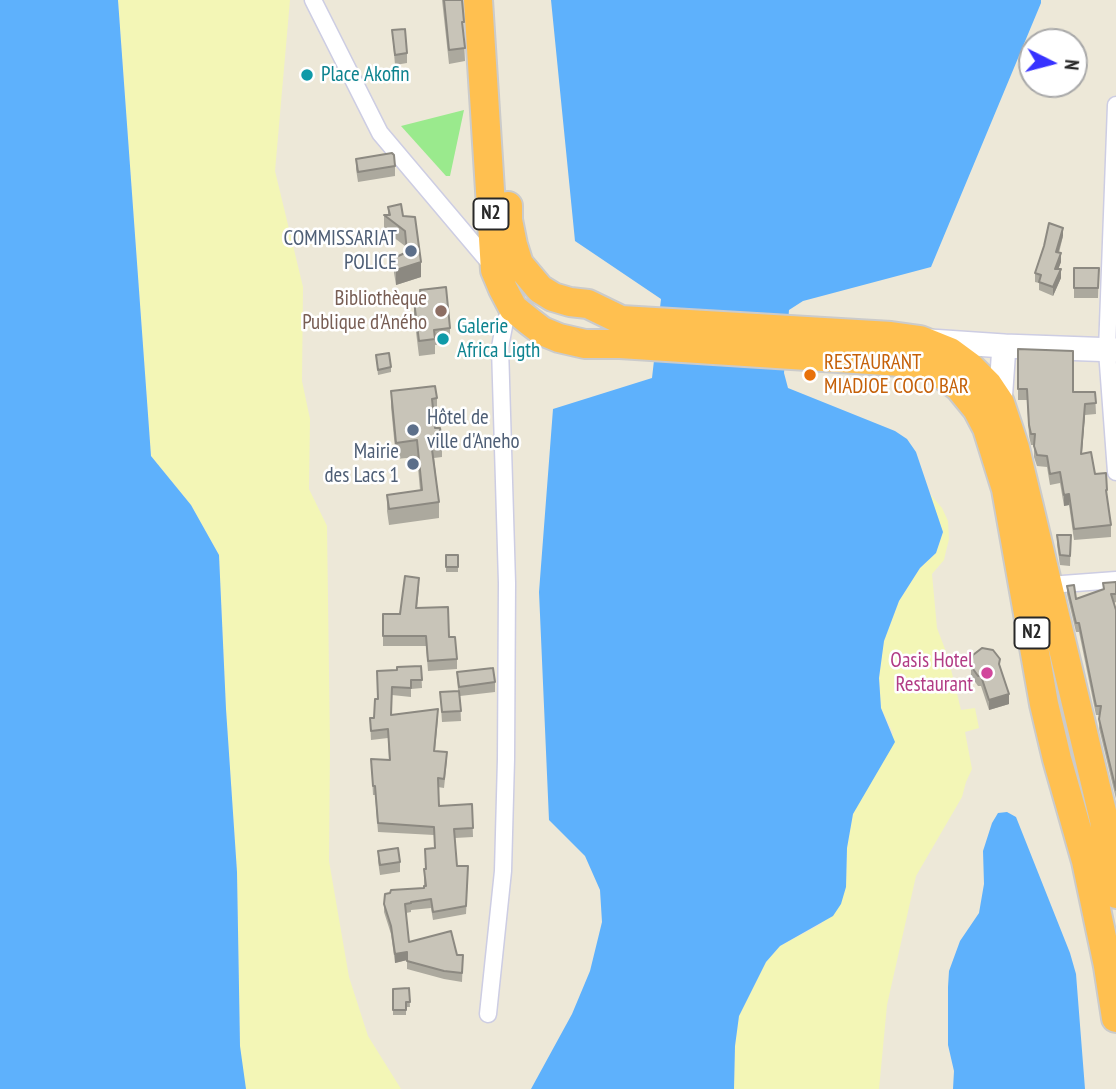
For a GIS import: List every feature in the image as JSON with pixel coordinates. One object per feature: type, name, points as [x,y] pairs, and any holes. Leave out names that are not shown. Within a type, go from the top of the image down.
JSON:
[{"type":"highway","name":"N2","points":[[478,0],[495,270],[513,308],[542,331],[585,344],[620,332],[832,346],[888,360],[917,363],[937,371],[959,387],[977,409],[987,428],[1006,489],[1044,704],[1086,861],[1115,1011]]},
{"type":"highway","name":"N2","points":[[498,0],[508,220],[519,264],[540,289],[553,297],[587,304],[620,332]]},
{"type":"highway","name":"N2","points":[[832,346],[891,336],[920,340],[950,352],[970,366],[1000,403],[1016,449],[1110,818],[1116,894]]},
{"type":"street","points":[[313,0],[380,133],[495,270]]},
{"type":"street","points":[[1116,104],[1112,350],[1116,472]]},
{"type":"street","points":[[488,1014],[503,871],[506,759],[507,583],[500,347],[505,321],[513,308]]},
{"type":"street","points":[[920,340],[1112,350]]},
{"type":"street","points":[[1000,403],[1004,346]]},
{"type":"street","points":[[1049,585],[1116,580]]},
{"type":"green space","points":[[464,110],[450,176],[446,176],[401,126]]},
{"type":"sand","points":[[118,0],[290,0],[275,171],[303,287],[302,381],[310,419],[309,489],[327,526],[329,861],[349,977],[368,1036],[401,1089],[246,1089],[244,1083],[240,1046],[237,872],[219,555],[191,505],[151,456]]},
{"type":"sand","points":[[930,494],[942,508],[948,521],[949,539],[944,560],[932,574],[937,628],[948,657],[961,710],[975,708],[979,728],[965,732],[972,769],[962,797],[916,876],[887,1005],[879,1089],[734,1089],[739,1016],[766,962],[780,946],[821,924],[846,887],[847,848],[853,814],[893,733],[881,708],[879,678],[884,641],[899,601],[920,568],[936,553],[943,532]]},
{"type":"water","points":[[0,0],[118,0],[151,456],[191,505],[219,555],[237,872],[240,1046],[246,1089],[0,1089]]},
{"type":"water","points":[[551,0],[1041,0],[1031,28],[1018,28],[1018,58],[931,267],[803,301],[789,310],[784,373],[788,388],[895,431],[907,439],[916,452],[943,532],[936,553],[920,568],[899,601],[884,641],[879,678],[881,708],[895,742],[853,814],[847,848],[846,887],[841,904],[833,916],[780,946],[766,962],[739,1016],[734,1089],[531,1089],[572,1014],[590,971],[602,922],[600,890],[585,856],[549,820],[539,592],[553,409],[652,378],[661,299],[575,241]]},
{"type":"water","points":[[1007,812],[1016,817],[1076,974],[1085,1089],[953,1089],[954,1071],[948,1045],[949,971],[960,941],[979,913],[984,884],[983,851],[992,823],[998,813]]},
{"type":"building","points":[[444,0],[462,0],[465,48],[449,50]]},
{"type":"building","points":[[405,29],[407,53],[395,55],[392,30]]},
{"type":"building","points":[[392,153],[395,166],[358,172],[356,159]]},
{"type":"building","points":[[401,204],[403,216],[415,217],[421,262],[396,270],[394,258],[407,252],[405,231],[384,215],[390,215],[388,207]]},
{"type":"building","points":[[1049,223],[1063,228],[1056,252],[1061,253],[1055,269],[1061,269],[1053,287],[1039,282],[1041,275],[1035,273]]},
{"type":"building","points":[[1074,268],[1099,268],[1098,288],[1074,288]]},
{"type":"building","points":[[446,287],[450,328],[434,330],[435,339],[419,341],[414,301],[421,300],[420,290]]},
{"type":"building","points":[[1018,349],[1073,351],[1073,392],[1095,392],[1096,403],[1085,404],[1081,454],[1091,452],[1095,474],[1106,473],[1111,525],[1074,529],[1069,494],[1064,495],[1060,472],[1050,474],[1047,456],[1037,455],[1034,446],[1035,434],[1031,434],[1029,425],[1027,389],[1018,389]]},
{"type":"building","points":[[389,353],[391,367],[378,370],[376,355]]},
{"type":"building","points":[[435,386],[437,398],[432,399],[435,428],[440,428],[442,441],[431,442],[439,502],[389,509],[387,495],[422,490],[417,440],[396,443],[391,391]]},
{"type":"building","points":[[1057,535],[1071,535],[1070,556],[1060,555]]},
{"type":"building","points":[[446,555],[458,555],[458,567],[446,567]]},
{"type":"building","points":[[405,576],[419,578],[416,608],[448,607],[449,637],[455,637],[457,659],[428,661],[426,636],[383,636],[383,614],[400,614]]},
{"type":"building","points":[[1116,582],[1116,594],[1111,594],[1116,610],[1116,790],[1099,719],[1101,706],[1096,706],[1079,623],[1076,623],[1067,586],[1074,585],[1076,599],[1104,589],[1103,583]]},
{"type":"building","points":[[982,648],[993,650],[1000,659],[999,664],[1009,694],[989,700],[981,676],[978,676],[971,666],[973,655]]},
{"type":"building","points":[[421,666],[422,680],[411,680],[411,688],[392,687],[391,715],[438,709],[434,751],[447,752],[444,779],[438,778],[439,806],[472,804],[473,828],[454,829],[457,866],[468,866],[466,906],[433,912],[431,899],[405,904],[409,942],[451,931],[457,955],[463,955],[462,973],[407,961],[407,952],[395,954],[391,926],[384,904],[385,894],[391,890],[426,886],[425,849],[435,848],[434,827],[378,823],[371,759],[390,760],[388,729],[371,731],[370,718],[374,718],[375,699],[378,699],[377,671]]},
{"type":"building","points":[[493,668],[495,682],[459,687],[457,672]]},
{"type":"building","points":[[459,691],[461,711],[442,712],[440,692]]},
{"type":"building","points":[[398,848],[400,862],[380,865],[378,851]]},
{"type":"building","points":[[409,988],[410,1002],[406,1002],[406,1010],[393,1010],[393,989]]},
{"type":"place","name":"Place Akofin","points":[[307,75]]},
{"type":"place","name":"COMMISSARIAT POLICE","points":[[411,251]]},
{"type":"place","name":"Bibliothèque Publique d'Aného","points":[[441,311]]},
{"type":"place","name":"Galerie Africa Ligth","points":[[443,339]]},
{"type":"place","name":"RESTAURANT MIADJOE COCO BAR","points":[[810,375]]},
{"type":"place","name":"Hôtel de ville d'Aneho","points":[[413,430]]},
{"type":"place","name":"Mairie des Lacs 1","points":[[413,464]]},
{"type":"place","name":"Oasis Hotel Restaurant","points":[[987,673]]}]
